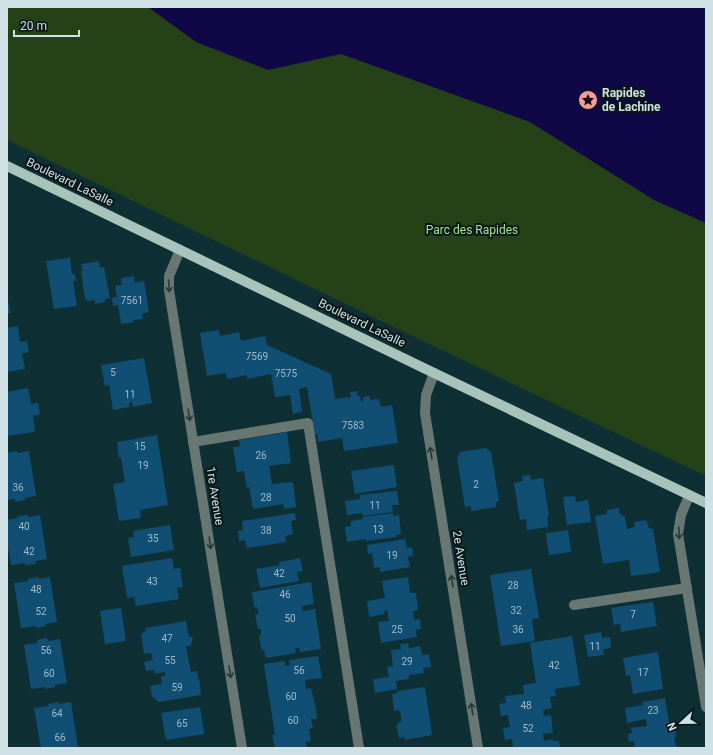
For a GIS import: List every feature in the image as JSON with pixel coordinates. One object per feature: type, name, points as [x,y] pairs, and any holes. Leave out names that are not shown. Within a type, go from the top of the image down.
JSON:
[{"type":"main road","name":"Boulevard LaSalle","points":[[7,166],[706,503]]},
{"type":"street","name":"1re Avenue","points":[[180,250],[172,268],[168,283],[242,748]]},
{"type":"street","name":"2e Avenue","points":[[434,373],[426,396],[425,413],[478,748]]},
{"type":"street","points":[[194,442],[308,423],[359,748]]},
{"type":"street","points":[[689,496],[681,514],[678,534],[706,707]]},
{"type":"street","points":[[574,605],[687,588]]},
{"type":"green space","name":"Parc des Rapides","points":[[7,7],[706,7],[706,476],[7,140]]},
{"type":"shaded area","name":"Rapides de Lachine","points":[[148,7],[706,7],[706,223],[654,200],[530,122],[341,54],[268,70],[196,42]]},
{"type":"building","points":[[70,258],[72,274],[75,274],[76,281],[73,281],[77,306],[54,309],[46,261]]},
{"type":"building","points":[[99,261],[100,268],[104,267],[110,298],[105,299],[105,302],[95,304],[95,300],[87,301],[86,298],[85,299],[81,264]]},
{"type":"building","points":[[134,276],[135,283],[144,281],[149,312],[142,314],[143,319],[133,320],[134,322],[121,324],[118,305],[113,306],[112,298],[117,297],[115,286],[122,285],[121,278]]},
{"type":"building","points":[[7,297],[11,313],[7,314]]},
{"type":"building","points":[[18,326],[20,342],[27,341],[29,352],[22,354],[25,369],[7,372],[7,328]]},
{"type":"building","points":[[219,330],[220,336],[239,332],[241,341],[265,336],[267,345],[331,374],[335,399],[351,397],[350,392],[357,391],[361,401],[363,401],[363,397],[370,396],[370,400],[379,399],[381,407],[392,405],[398,443],[344,451],[342,438],[318,442],[317,434],[315,435],[307,387],[299,389],[302,412],[293,414],[290,395],[275,397],[271,374],[247,379],[247,375],[227,379],[226,373],[207,376],[200,333]]},
{"type":"building","points":[[144,358],[152,403],[133,407],[132,402],[129,403],[129,407],[113,410],[109,385],[105,386],[101,365]]},
{"type":"building","points":[[28,388],[31,404],[38,403],[40,414],[33,416],[35,432],[7,436],[7,392]]},
{"type":"building","points":[[287,432],[291,463],[269,466],[272,484],[293,482],[296,507],[284,509],[283,504],[253,509],[244,471],[237,472],[233,447],[240,446],[239,440]]},
{"type":"building","points":[[157,435],[168,505],[140,510],[141,518],[119,521],[113,484],[125,482],[121,458],[119,459],[117,442]]},
{"type":"building","points":[[486,448],[491,452],[499,501],[496,502],[496,507],[471,511],[471,506],[465,507],[457,458],[460,452]]},
{"type":"building","points":[[17,451],[17,453],[29,451],[36,496],[15,502],[15,499],[7,500],[7,453]]},
{"type":"building","points":[[394,465],[397,487],[355,494],[351,471]]},
{"type":"building","points":[[530,475],[531,480],[543,478],[549,516],[547,516],[548,527],[527,530],[526,519],[520,520],[514,483],[523,481],[522,476]]},
{"type":"building","points":[[397,491],[399,505],[392,505],[393,512],[363,516],[362,513],[347,515],[345,501],[360,499],[360,495]]},
{"type":"building","points":[[575,496],[576,502],[588,500],[591,522],[567,525],[563,497]]},
{"type":"building","points":[[619,508],[619,513],[625,517],[627,529],[635,527],[634,522],[646,520],[649,528],[653,529],[660,572],[631,576],[629,560],[603,564],[595,516],[607,514],[607,510]]},
{"type":"building","points":[[295,513],[296,520],[291,521],[293,534],[285,536],[286,542],[247,548],[245,540],[239,541],[238,531],[243,530],[242,521]]},
{"type":"building","points":[[393,513],[394,516],[399,515],[401,534],[396,535],[396,537],[347,542],[345,527],[351,526],[351,521],[363,519],[363,517]]},
{"type":"building","points":[[28,515],[28,517],[40,515],[47,559],[35,561],[36,564],[25,565],[25,563],[11,565],[7,542],[7,520],[18,518],[17,516]]},
{"type":"building","points":[[170,525],[174,550],[131,557],[128,538],[134,537],[133,531]]},
{"type":"building","points":[[568,530],[571,552],[549,555],[546,533]]},
{"type":"building","points":[[405,539],[407,548],[412,547],[413,556],[408,557],[410,567],[380,572],[380,567],[374,568],[372,553],[368,554],[367,545]]},
{"type":"building","points":[[172,558],[174,569],[180,568],[183,587],[177,588],[179,599],[136,606],[134,597],[127,598],[122,566]]},
{"type":"building","points":[[300,558],[303,571],[297,572],[299,581],[260,588],[256,569],[280,565],[279,562]]},
{"type":"building","points":[[531,569],[539,618],[532,619],[535,641],[501,646],[490,575]]},
{"type":"building","points":[[38,577],[38,579],[50,577],[57,622],[45,624],[46,626],[36,628],[36,626],[21,628],[14,583],[28,581],[27,579]]},
{"type":"building","points":[[408,577],[410,593],[416,593],[418,610],[413,612],[414,620],[420,619],[421,629],[416,630],[417,637],[381,643],[378,622],[389,621],[387,610],[384,611],[385,614],[369,617],[367,601],[385,598],[382,581]]},
{"type":"building","points":[[311,582],[314,604],[302,606],[303,611],[315,609],[321,649],[300,652],[299,648],[295,648],[296,653],[266,658],[264,650],[262,651],[259,636],[261,635],[261,629],[258,629],[255,614],[259,614],[257,607],[254,607],[252,592]]},
{"type":"building","points":[[653,602],[657,626],[621,632],[620,624],[614,625],[611,608]]},
{"type":"building","points":[[121,608],[126,641],[105,644],[100,611]]},
{"type":"building","points":[[186,621],[189,637],[193,636],[191,646],[186,646],[191,672],[197,671],[201,695],[159,702],[152,696],[150,686],[162,684],[161,677],[165,676],[165,672],[155,674],[154,670],[146,671],[144,662],[153,660],[151,653],[144,654],[141,634],[146,631],[145,628]]},
{"type":"building","points":[[601,632],[602,638],[610,637],[611,648],[603,649],[604,655],[588,657],[584,635]]},
{"type":"building","points":[[572,636],[580,685],[555,689],[556,696],[550,697],[552,708],[543,710],[544,716],[551,715],[553,733],[543,734],[544,741],[553,739],[553,741],[559,741],[560,748],[511,748],[513,746],[512,739],[505,740],[503,728],[510,727],[508,715],[501,716],[499,704],[506,703],[505,696],[524,694],[523,685],[536,683],[530,643]]},
{"type":"building","points":[[47,638],[48,641],[60,639],[67,683],[55,685],[55,687],[45,689],[45,687],[31,689],[24,645],[38,643],[37,640]]},
{"type":"building","points":[[408,643],[409,648],[420,646],[422,655],[429,654],[431,667],[423,668],[424,673],[409,675],[409,679],[396,681],[397,689],[375,693],[373,679],[389,677],[387,667],[393,666],[391,650],[401,649],[400,644]]},
{"type":"building","points":[[658,652],[663,689],[633,694],[630,675],[626,676],[623,658]]},
{"type":"building","points":[[318,656],[322,678],[305,680],[306,689],[311,688],[317,719],[311,719],[313,728],[309,729],[311,741],[306,742],[307,748],[275,748],[272,735],[275,735],[264,664],[285,661],[285,666],[290,665],[289,660]]},
{"type":"building","points":[[425,687],[432,735],[405,740],[405,737],[399,738],[396,725],[401,722],[401,716],[399,710],[394,711],[392,694],[397,693],[397,691]]},
{"type":"building","points":[[665,698],[669,722],[671,722],[672,730],[675,729],[676,737],[674,738],[678,748],[635,748],[634,741],[629,742],[628,734],[632,733],[631,728],[647,726],[646,719],[627,723],[625,708],[643,705],[642,702]]},
{"type":"building","points":[[58,702],[59,704],[71,702],[78,747],[41,748],[34,708],[49,706],[48,704]]},
{"type":"building","points":[[200,707],[204,734],[166,740],[161,713]]},
{"type":"place","name":"Rapides de Lachine","points":[[588,100]]}]
